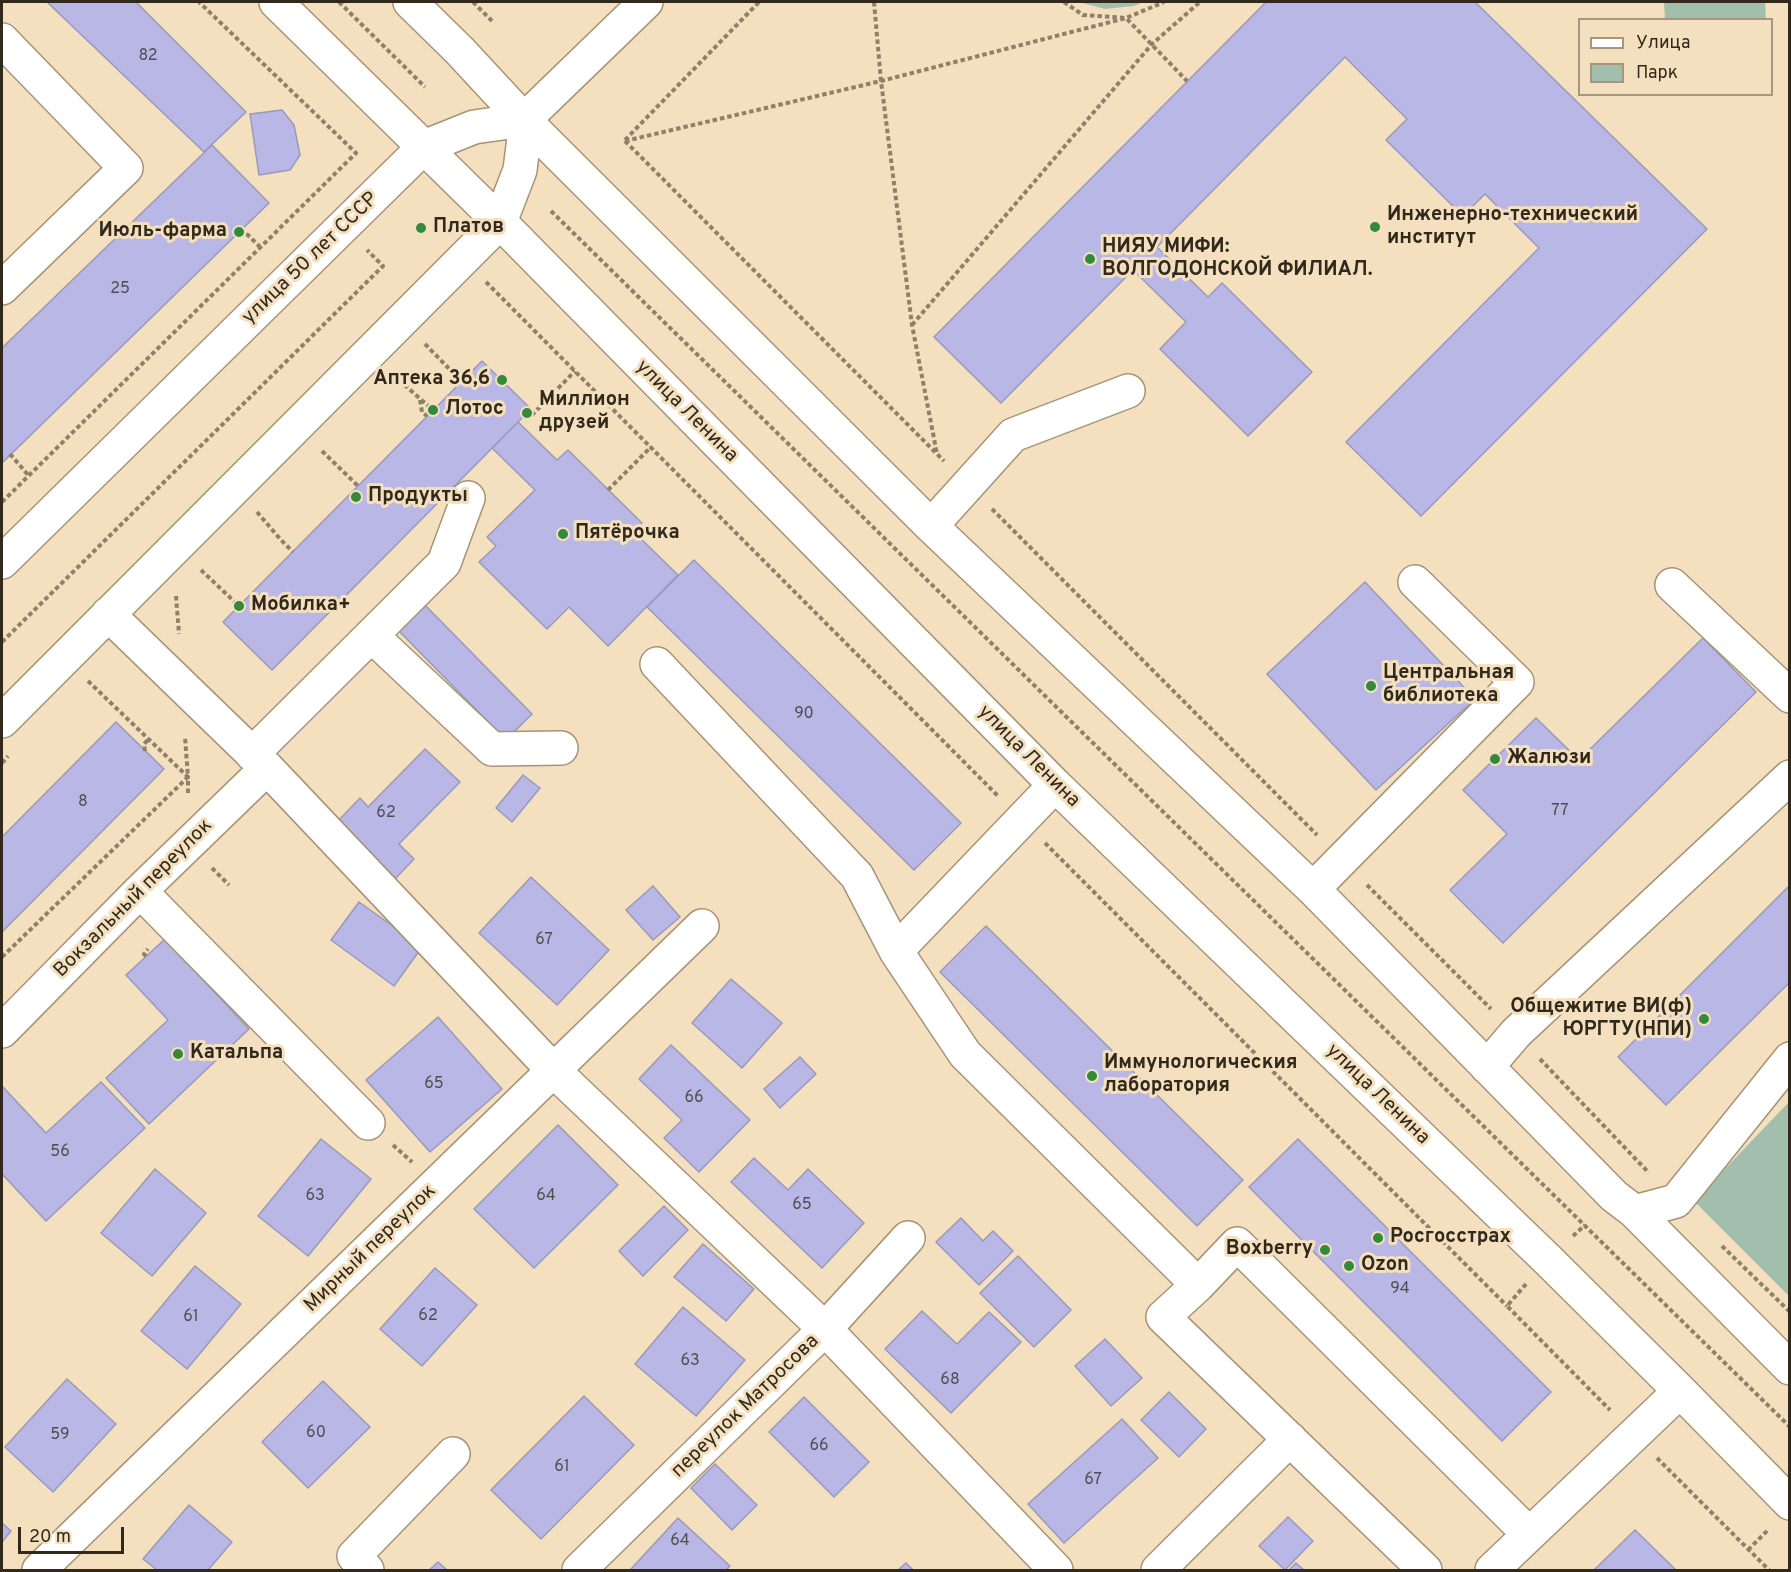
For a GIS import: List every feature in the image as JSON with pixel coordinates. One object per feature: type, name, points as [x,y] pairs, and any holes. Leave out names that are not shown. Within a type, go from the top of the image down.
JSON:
[{"type":"street","name":"улица Ленина","points":[[276,2],[500,222],[1055,785],[1548,1260],[1790,1503]]},
{"type":"street","points":[[410,2],[460,51],[525,121],[931,526],[1313,889],[1487,1067],[1790,1368]]},
{"type":"street","points":[[2,722],[500,222],[520,170],[525,121],[646,2]]},
{"type":"street","points":[[2,40],[126,168],[2,288]]},
{"type":"street","name":"улица 50 лет СССР","points":[[2,562],[424,147],[474,127],[525,121]]},
{"type":"street","points":[[931,526],[1013,435],[1128,391]]},
{"type":"street","name":"Вокзальный переулок","points":[[2,1031],[188,845],[259,761],[372,636],[444,563],[468,498]]},
{"type":"street","points":[[1313,889],[1517,682],[1415,582]]},
{"type":"street","points":[[1672,585],[1790,696]]},
{"type":"street","points":[[108,614],[259,761],[554,1071],[825,1329],[1056,1570]]},
{"type":"street","points":[[372,636],[492,749],[561,748]]},
{"type":"street","points":[[657,664],[857,876],[896,951],[965,1054],[1198,1284]]},
{"type":"street","points":[[1487,1067],[1516,1034],[1790,777]]},
{"type":"street","points":[[896,951],[1055,785]]},
{"type":"street","points":[[141,891],[368,1122]]},
{"type":"street","name":"Мирный переулок","points":[[39,1570],[702,926]]},
{"type":"street","points":[[1624,1204],[1676,1201],[1790,1059]]},
{"type":"street","name":"переулок Матросова","points":[[579,1570],[825,1329],[908,1238]]},
{"type":"street","points":[[1425,1570],[1163,1317],[1237,1244],[1529,1534]]},
{"type":"street","points":[[1492,1570],[1680,1391]]},
{"type":"street","points":[[1158,1570],[1290,1439]]},
{"type":"street","points":[[367,1570],[354,1556],[453,1454]]},
{"type":"path","points":[[2,502],[356,153],[199,2]]},
{"type":"path","points":[[339,2],[425,87]]},
{"type":"path","points":[[473,2],[492,21]]},
{"type":"path","points":[[625,141],[759,2]]},
{"type":"path","points":[[874,2],[881,81],[912,326],[937,454]]},
{"type":"path","points":[[1064,2],[1083,15],[1126,18],[1187,81]]},
{"type":"path","points":[[625,141],[881,81],[1126,18],[1164,2]]},
{"type":"path","points":[[912,326],[1152,44],[1200,2]]},
{"type":"path","points":[[625,141],[1516,1034],[1676,1201]]},
{"type":"path","points":[[551,211],[1790,1427]]},
{"type":"path","points":[[239,232],[248,235],[260,247]]},
{"type":"path","points":[[2,642],[382,266],[366,249],[374,243]]},
{"type":"path","points":[[482,278],[1769,1570]]},
{"type":"path","points":[[421,340],[462,382]]},
{"type":"path","points":[[527,413],[531,417],[575,371]]},
{"type":"path","points":[[389,372],[433,410]]},
{"type":"path","points":[[420,400],[422,412],[427,416]]},
{"type":"path","points":[[316,445],[358,486]]},
{"type":"path","points":[[609,490],[651,447]]},
{"type":"path","points":[[10,454],[29,476]]},
{"type":"path","points":[[254,508],[293,552]]},
{"type":"path","points":[[196,565],[239,606]]},
{"type":"path","points":[[175,587],[180,640]]},
{"type":"path","points":[[87,679],[188,777]]},
{"type":"path","points":[[185,731],[188,845]]},
{"type":"path","points":[[145,751],[144,744],[148,739]]},
{"type":"path","points":[[2,957],[188,777]]},
{"type":"path","points":[[146,956],[144,954],[148,949]]},
{"type":"path","points":[[368,1122],[436,1185]]},
{"type":"path","points":[[1507,1306],[1548,1260],[1584,1226],[1624,1204]]},
{"type":"path","points":[[1716,1240],[1790,1311]]},
{"type":"green space","points":[[1079,2],[1143,2],[1134,6],[1105,9]]},
{"type":"green space","points":[[1664,2],[1765,2],[1766,18],[1665,18]]},
{"type":"green space","points":[[1789,1102],[1789,1296],[1694,1201]]},
{"type":"building","points":[[47,2],[136,2],[246,112],[204,152]]},
{"type":"building","name":"НИЯУ МИФИ: ВОЛГОДОНСКОЙ ФИЛИАЛ.","points":[[1266,2],[1475,2],[1707,229],[1421,516],[1346,442],[1539,248],[1485,194],[1463,216],[1386,140],[1407,119],[1345,57],[1157,247],[1208,297],[1222,283],[1312,372],[1248,436],[1160,349],[1186,322],[1133,270],[1001,403],[934,337]]},
{"type":"building","points":[[282,110],[294,125],[300,155],[290,170],[259,175],[250,114]]},
{"type":"building","points":[[212,145],[269,203],[2,463],[2,348]]},
{"type":"building","points":[[482,361],[531,409],[272,670],[223,622]]},
{"type":"building","name":"Пятёрочка","points":[[518,422],[557,460],[568,450],[642,523],[633,531],[678,575],[608,646],[569,607],[547,629],[479,562],[496,546],[487,537],[535,490],[492,448]]},
{"type":"building","points":[[694,560],[961,823],[914,870],[647,607]]},
{"type":"building","name":"Центральная библиотека","points":[[1365,582],[1475,699],[1376,790],[1267,674]]},
{"type":"building","points":[[420,600],[532,714],[506,740],[394,626]]},
{"type":"building","points":[[1703,638],[1756,692],[1503,943],[1450,890],[1507,834],[1463,790],[1536,718],[1579,760]]},
{"type":"building","points":[[116,722],[164,769],[2,932],[2,837]]},
{"type":"building","points":[[425,749],[460,782],[399,844],[414,859],[395,879],[337,822],[360,798],[368,807]]},
{"type":"building","points":[[523,775],[540,788],[512,822],[496,808]]},
{"type":"building","points":[[531,877],[609,950],[557,1005],[479,933]]},
{"type":"building","name":"Общежитие ВИ(ф) ЮРГТУ(НПИ)","points":[[1790,885],[1790,982],[1666,1105],[1618,1057]]},
{"type":"building","points":[[653,886],[680,917],[653,940],[626,910]]},
{"type":"building","points":[[359,902],[422,947],[394,986],[331,940]]},
{"type":"building","name":"Иммунологическия лаборатория","points":[[986,926],[1243,1180],[1197,1226],[940,972]]},
{"type":"building","name":"Катальпа","points":[[165,939],[249,1029],[149,1124],[106,1078],[168,1020],[126,975]]},
{"type":"building","points":[[731,979],[782,1023],[742,1068],[692,1023]]},
{"type":"building","points":[[438,1017],[502,1089],[430,1152],[366,1080]]},
{"type":"building","points":[[671,1045],[750,1120],[699,1172],[664,1138],[682,1120],[639,1079]]},
{"type":"building","points":[[800,1057],[816,1074],[780,1108],[764,1089]]},
{"type":"building","points":[[101,1082],[145,1128],[46,1221],[2,1174],[2,1086],[46,1133]]},
{"type":"building","points":[[558,1125],[618,1185],[534,1268],[474,1209]]},
{"type":"building","points":[[321,1139],[371,1179],[308,1256],[258,1216]]},
{"type":"building","points":[[1298,1139],[1551,1392],[1502,1441],[1249,1187]]},
{"type":"building","points":[[754,1158],[788,1190],[808,1169],[864,1223],[822,1268],[731,1182]]},
{"type":"building","points":[[155,1169],[206,1213],[152,1276],[101,1233]]},
{"type":"building","points":[[664,1206],[688,1230],[643,1276],[619,1251]]},
{"type":"building","points":[[961,1218],[983,1241],[993,1231],[1013,1251],[979,1285],[936,1242]]},
{"type":"building","points":[[703,1244],[754,1289],[726,1321],[674,1277]]},
{"type":"building","points":[[1018,1256],[1071,1310],[1034,1347],[980,1293]]},
{"type":"building","points":[[195,1266],[241,1304],[187,1369],[141,1331]]},
{"type":"building","points":[[435,1268],[477,1305],[422,1366],[380,1329]]},
{"type":"building","points":[[683,1307],[745,1360],[696,1416],[635,1364]]},
{"type":"building","points":[[922,1311],[957,1344],[989,1312],[1021,1342],[951,1413],[885,1349]]},
{"type":"building","points":[[1105,1339],[1142,1378],[1111,1406],[1075,1366]]},
{"type":"building","points":[[67,1379],[116,1424],[53,1492],[5,1447]]},
{"type":"building","points":[[323,1381],[370,1427],[308,1488],[262,1442]]},
{"type":"building","points":[[1169,1392],[1206,1429],[1179,1457],[1141,1420]]},
{"type":"building","points":[[584,1396],[634,1445],[541,1539],[491,1490]]},
{"type":"building","points":[[804,1397],[869,1462],[834,1497],[769,1432]]},
{"type":"building","points":[[1122,1419],[1158,1458],[1064,1543],[1028,1504]]},
{"type":"building","points":[[715,1464],[757,1505],[732,1530],[691,1488]]},
{"type":"building","points":[[189,1505],[232,1542],[208,1570],[157,1570],[143,1559]]},
{"type":"building","points":[[1288,1517],[1313,1541],[1285,1570],[1259,1546]]},
{"type":"building","points":[[678,1518],[730,1566],[726,1570],[630,1570]]},
{"type":"building","points":[[2,1523],[11,1531],[2,1542]]},
{"type":"building","points":[[1635,1530],[1676,1570],[1594,1570]]},
{"type":"building","points":[[438,1562],[447,1570],[429,1570]]},
{"type":"building","points":[[906,1563],[913,1570],[898,1570]]},
{"type":"building","points":[[1296,1563],[1304,1570],[1289,1570]]},
{"type":"place","name":"Инженерно-технический институт","points":[[1375,227]]},
{"type":"place","name":"Платов","points":[[421,228]]},
{"type":"place","name":"Июль-фарма","points":[[239,232]]},
{"type":"place","name":"НИЯУ МИФИ: ВОЛГОДОНСКОЙ ФИЛИАЛ.","points":[[1090,259]]},
{"type":"place","name":"Аптека 36,6","points":[[502,380]]},
{"type":"place","name":"Лотос","points":[[433,410]]},
{"type":"place","name":"Миллион друзей","points":[[527,413]]},
{"type":"place","name":"Продукты","points":[[356,497]]},
{"type":"place","name":"Пятёрочка","points":[[563,534]]},
{"type":"place","name":"Мобилка+","points":[[239,606]]},
{"type":"place","name":"Центральная библиотека","points":[[1371,686]]},
{"type":"place","name":"Жалюзи","points":[[1495,759]]},
{"type":"place","name":"Общежитие ВИ(ф) ЮРГТУ(НПИ)","points":[[1704,1019]]},
{"type":"place","name":"Катальпа","points":[[178,1054]]},
{"type":"place","name":"Иммунологическия лаборатория","points":[[1092,1076]]},
{"type":"place","name":"Росгосстрах","points":[[1378,1238]]},
{"type":"place","name":"Boxberry","points":[[1325,1250]]},
{"type":"place","name":"Ozon","points":[[1349,1266]]}]
